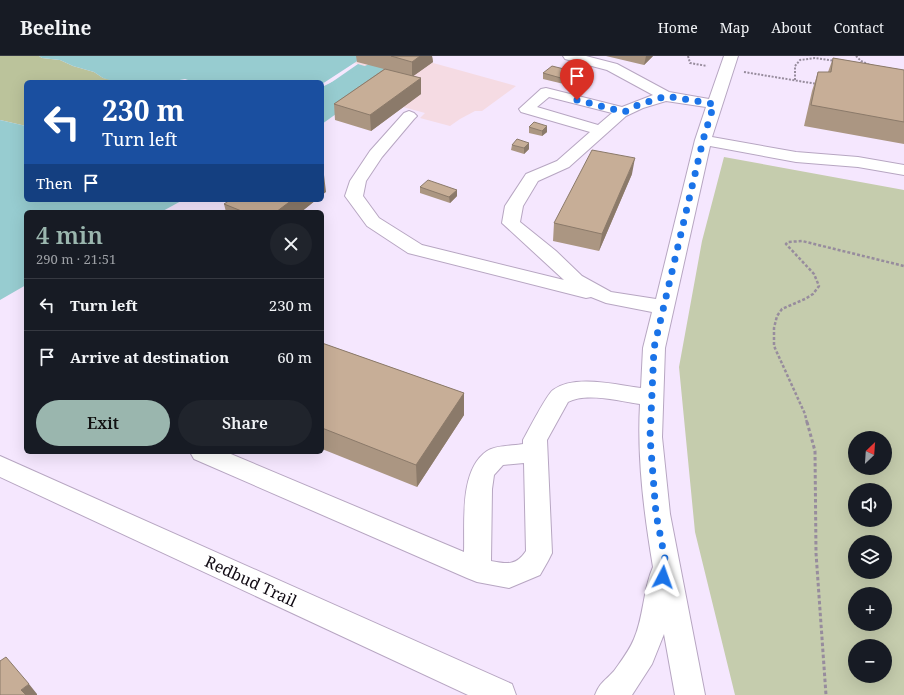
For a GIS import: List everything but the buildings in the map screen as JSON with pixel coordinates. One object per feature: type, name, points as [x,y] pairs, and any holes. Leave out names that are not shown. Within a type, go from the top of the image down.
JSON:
[{"type":"street","points":[[570,56],[612,67],[666,96],[714,104]]},
{"type":"street","points":[[690,695],[656,514],[650,437],[654,348],[703,140],[714,104],[737,64]]},
{"type":"street","points":[[602,131],[526,109],[546,92],[624,112]]},
{"type":"street","points":[[606,297],[575,280],[549,255],[511,223],[514,206],[532,178],[563,164],[624,112],[638,105],[666,96]]},
{"type":"street","points":[[409,116],[376,154],[358,181],[354,196],[373,222],[415,249],[606,297],[664,307]]},
{"type":"street","points":[[703,140],[796,156],[858,162],[904,170]]},
{"type":"street","points":[[207,454],[477,570],[509,576],[530,567],[540,553],[535,440],[560,396],[569,391],[587,389],[652,397]]},
{"type":"street","points":[[477,570],[479,489],[483,470],[496,457],[535,452]]},
{"type":"street","name":"Redbud Trail","points":[[0,466],[501,695]]},
{"type":"street","points":[[610,695],[619,688],[638,660],[652,628],[666,564]]},
{"type":"path","points":[[688,56],[690,63],[709,66]]},
{"type":"path","points":[[856,56],[861,61],[874,66]]},
{"type":"path","points":[[795,80],[795,69],[799,60],[814,58],[838,62]]},
{"type":"path","points":[[737,64],[795,80],[818,84]]},
{"type":"path","points":[[826,695],[816,553],[816,451],[805,414],[774,346],[773,333],[773,323],[777,313],[786,306],[812,295],[820,286],[817,277],[789,250],[786,244],[788,242],[802,241],[904,266]]},
{"type":"shaded area","points":[[0,56],[39,56],[42,58],[60,60],[73,66],[94,72],[103,78],[114,80],[24,80],[24,126],[0,120]]},
{"type":"shaded area","points":[[39,56],[365,56],[324,83],[324,80],[110,80],[103,78],[94,72],[73,66],[60,60],[42,58]]},
{"type":"shaded area","points":[[365,56],[408,56],[516,86],[482,111],[475,111],[450,126],[420,118],[425,113],[403,107],[421,94],[397,75],[354,63]]},
{"type":"shaded area","points":[[358,64],[392,74],[324,123],[324,88]]},
{"type":"shaded area","points":[[0,120],[24,126],[24,202],[179,202],[165,210],[24,210],[24,286],[0,300]]},
{"type":"shaded area","points":[[724,157],[904,190],[904,695],[735,695],[695,532],[679,367],[702,241]]},
{"type":"waterway","points":[[324,97],[377,71],[399,56]]},
{"type":"route","points":[[577,100],[624,112],[638,105],[666,96],[714,104],[703,140],[654,348],[650,437],[656,514],[666,564],[663,577]]}]
